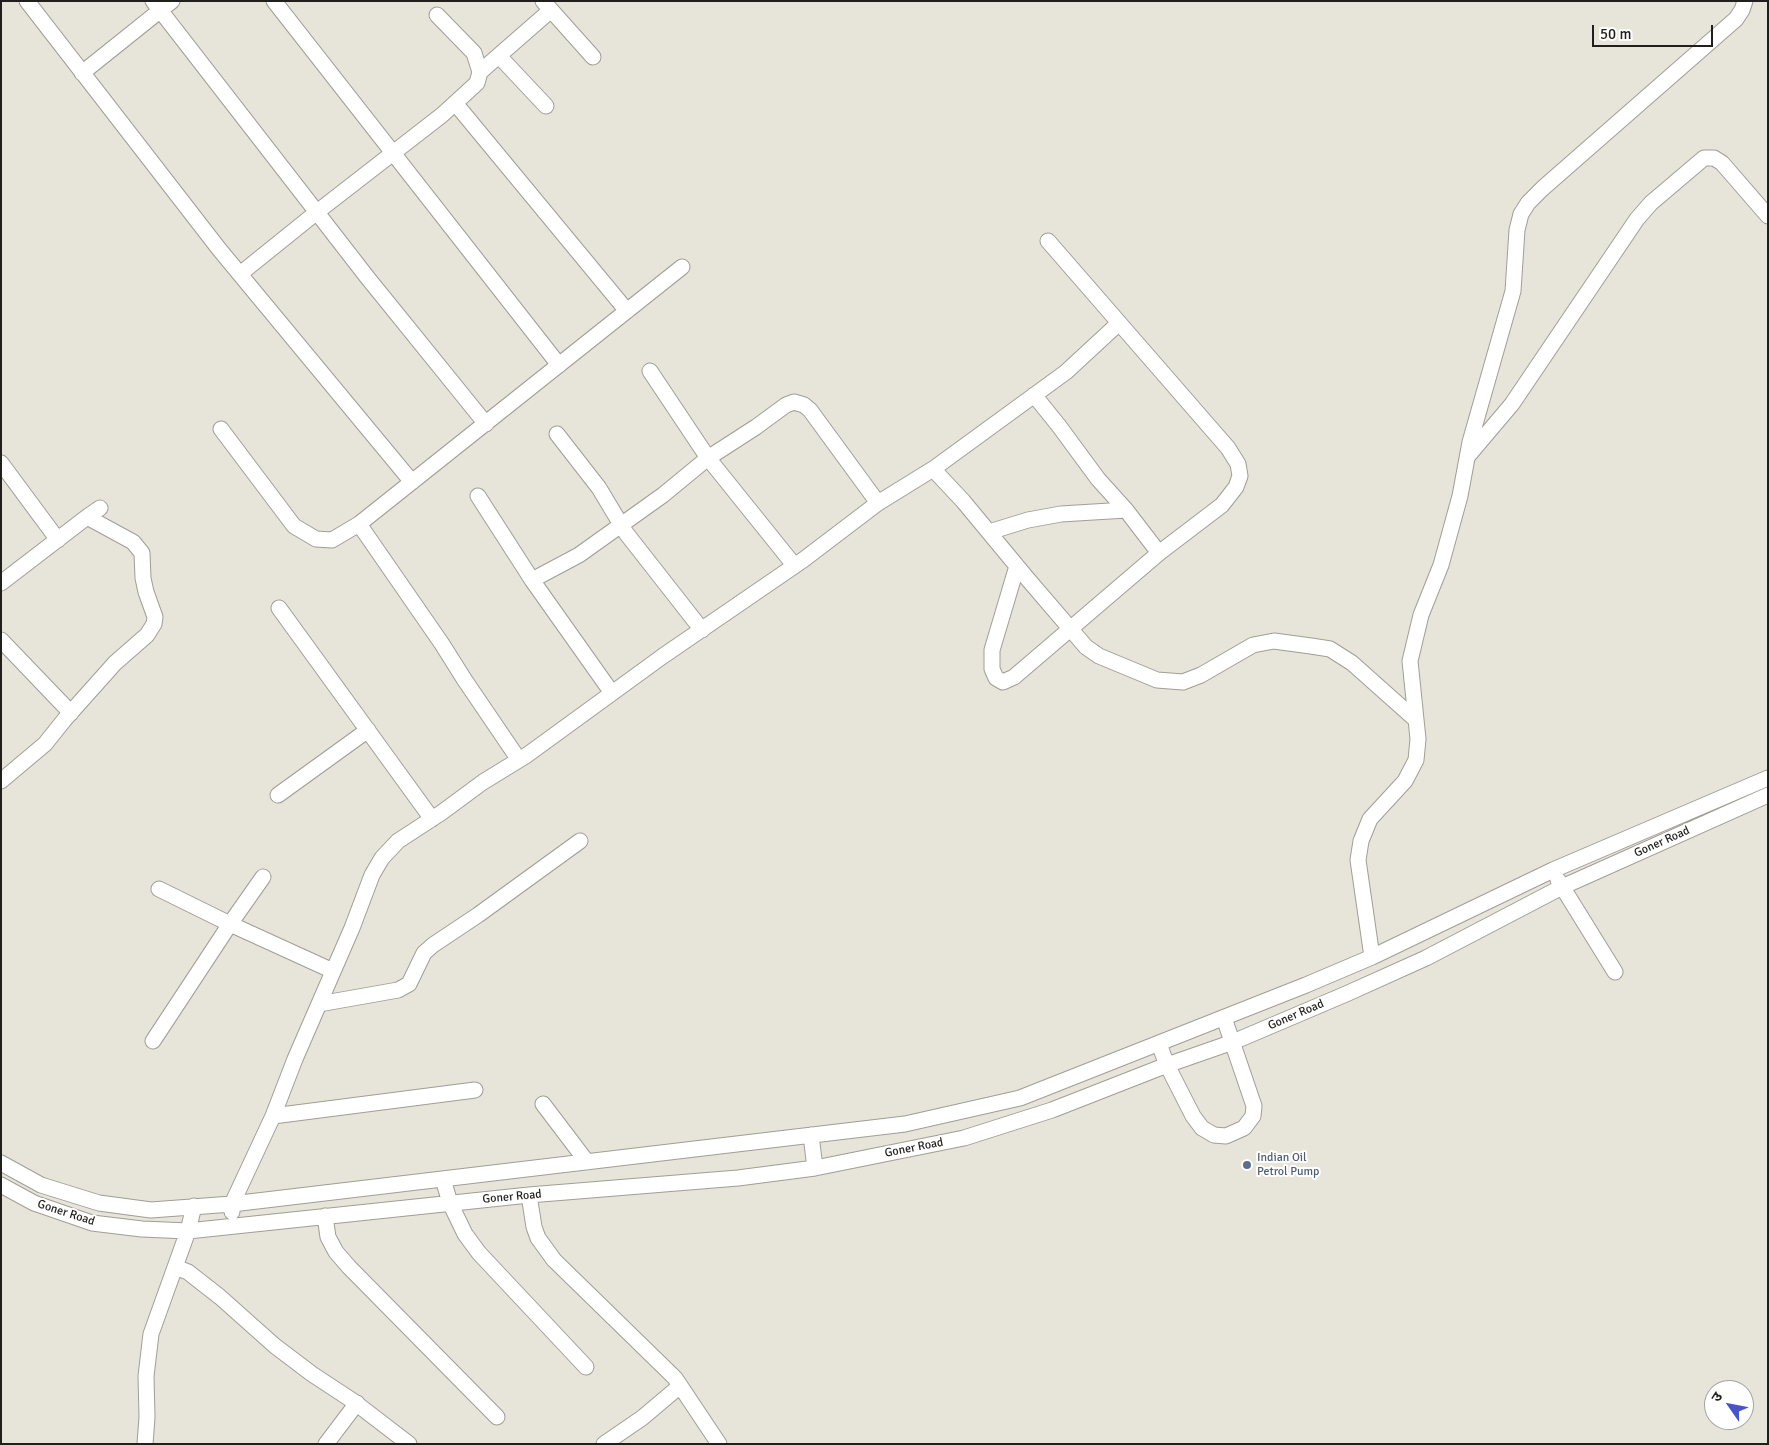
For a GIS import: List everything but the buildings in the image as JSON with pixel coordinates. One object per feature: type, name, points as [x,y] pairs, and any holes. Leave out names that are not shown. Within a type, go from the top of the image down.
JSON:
[{"type":"street","points":[[27,1],[240,274],[412,482]]},
{"type":"street","points":[[274,1],[559,365]]},
{"type":"street","points":[[1372,957],[1358,860],[1361,841],[1370,819],[1405,781],[1416,760],[1418,739],[1410,661],[1421,615],[1441,565],[1458,504],[1467,457],[1482,397],[1513,291],[1517,230],[1521,214],[1528,203],[1736,19],[1745,1]]},
{"type":"street","points":[[82,73],[162,4],[317,212],[486,424]]},
{"type":"street","points":[[480,72],[499,56],[547,6],[593,57]]},
{"type":"street","points":[[240,274],[393,153],[477,83],[480,72],[474,53],[437,15]]},
{"type":"street","points":[[499,56],[546,106]]},
{"type":"street","points":[[455,103],[627,311]]},
{"type":"street","points":[[1467,457],[1512,404],[1637,219],[1651,203],[1704,158],[1714,158],[1722,163],[1768,216]]},
{"type":"street","points":[[1017,566],[992,650],[992,669],[996,678],[1003,682],[1014,677],[1159,553],[1222,505],[1236,487],[1240,476],[1238,464],[1228,448],[1048,241]]},
{"type":"street","points":[[221,429],[294,526],[316,539],[332,540],[359,524],[682,268]]},
{"type":"street","points":[[232,1226],[232,1204],[274,1116],[295,1059],[372,875],[382,858],[398,841],[483,782],[519,760],[663,656],[794,565],[878,503],[933,469],[1066,372],[1119,323]]},
{"type":"street","points":[[650,371],[708,458],[794,565]]},
{"type":"street","points":[[1034,395],[1098,479],[1126,510],[1159,553]]},
{"type":"street","points":[[532,580],[579,555],[663,495],[708,458],[786,404],[794,402],[804,405],[810,410],[878,503]]},
{"type":"street","points":[[557,434],[598,488],[621,525],[702,630]]},
{"type":"street","points":[[1,463],[58,540]]},
{"type":"street","points":[[933,469],[963,501],[1086,647],[1099,656],[1157,680],[1183,682],[1201,675],[1253,645],[1274,641],[1330,650],[1352,663],[1416,720]]},
{"type":"street","points":[[478,496],[532,580],[612,693]]},
{"type":"street","points":[[1,583],[100,508]]},
{"type":"street","points":[[989,532],[1028,520],[1060,514],[1126,510]]},
{"type":"street","points":[[1,781],[46,744],[70,713],[115,663],[147,635],[154,624],[156,617],[146,592],[143,578],[142,553],[133,542],[87,518]]},
{"type":"street","points":[[359,524],[519,760]]},
{"type":"street","points":[[279,608],[432,819]]},
{"type":"street","points":[[1,640],[70,713]]},
{"type":"street","points":[[278,796],[368,730]]},
{"type":"street","name":"Goner Road","points":[[1,1163],[41,1185],[99,1203],[151,1210],[232,1204],[905,1124],[1020,1098],[1224,1018],[1372,957],[1552,870],[1768,778]]},
{"type":"street","name":"Goner Road","points":[[1,1185],[34,1203],[92,1222],[142,1229],[188,1231],[529,1195],[738,1178],[814,1168],[964,1138],[1052,1110],[1167,1065],[1233,1042],[1346,994],[1426,958],[1562,887],[1768,795]]},
{"type":"street","points":[[319,1004],[398,990],[409,984],[424,953],[580,841]]},
{"type":"street","points":[[1552,870],[1615,972]]},
{"type":"street","points":[[153,1042],[263,877]]},
{"type":"street","points":[[159,889],[333,971]]},
{"type":"street","points":[[1159,1044],[1167,1065],[1193,1116],[1202,1128],[1214,1135],[1226,1136],[1244,1128],[1253,1116],[1254,1106],[1224,1018]]},
{"type":"street","points":[[274,1116],[475,1090]]},
{"type":"street","points":[[543,1104],[587,1162]]},
{"type":"street","points":[[811,1135],[814,1168]]},
{"type":"street","points":[[442,1179],[450,1203],[465,1234],[479,1253],[586,1367]]},
{"type":"street","points":[[529,1195],[538,1238],[554,1260],[675,1378],[719,1444]]},
{"type":"street","points":[[145,1444],[147,1417],[146,1376],[151,1334],[188,1231],[194,1206]]},
{"type":"street","points":[[325,1216],[328,1238],[336,1252],[497,1417]]},
{"type":"street","points":[[175,1266],[188,1272],[276,1346],[312,1374],[357,1403],[409,1444]]},
{"type":"street","points":[[607,1443],[642,1418],[680,1386]]},
{"type":"street","points":[[326,1444],[357,1403]]},
{"type":"place","name":"Indian Oil Petrol Pump","points":[[1247,1165]]}]
